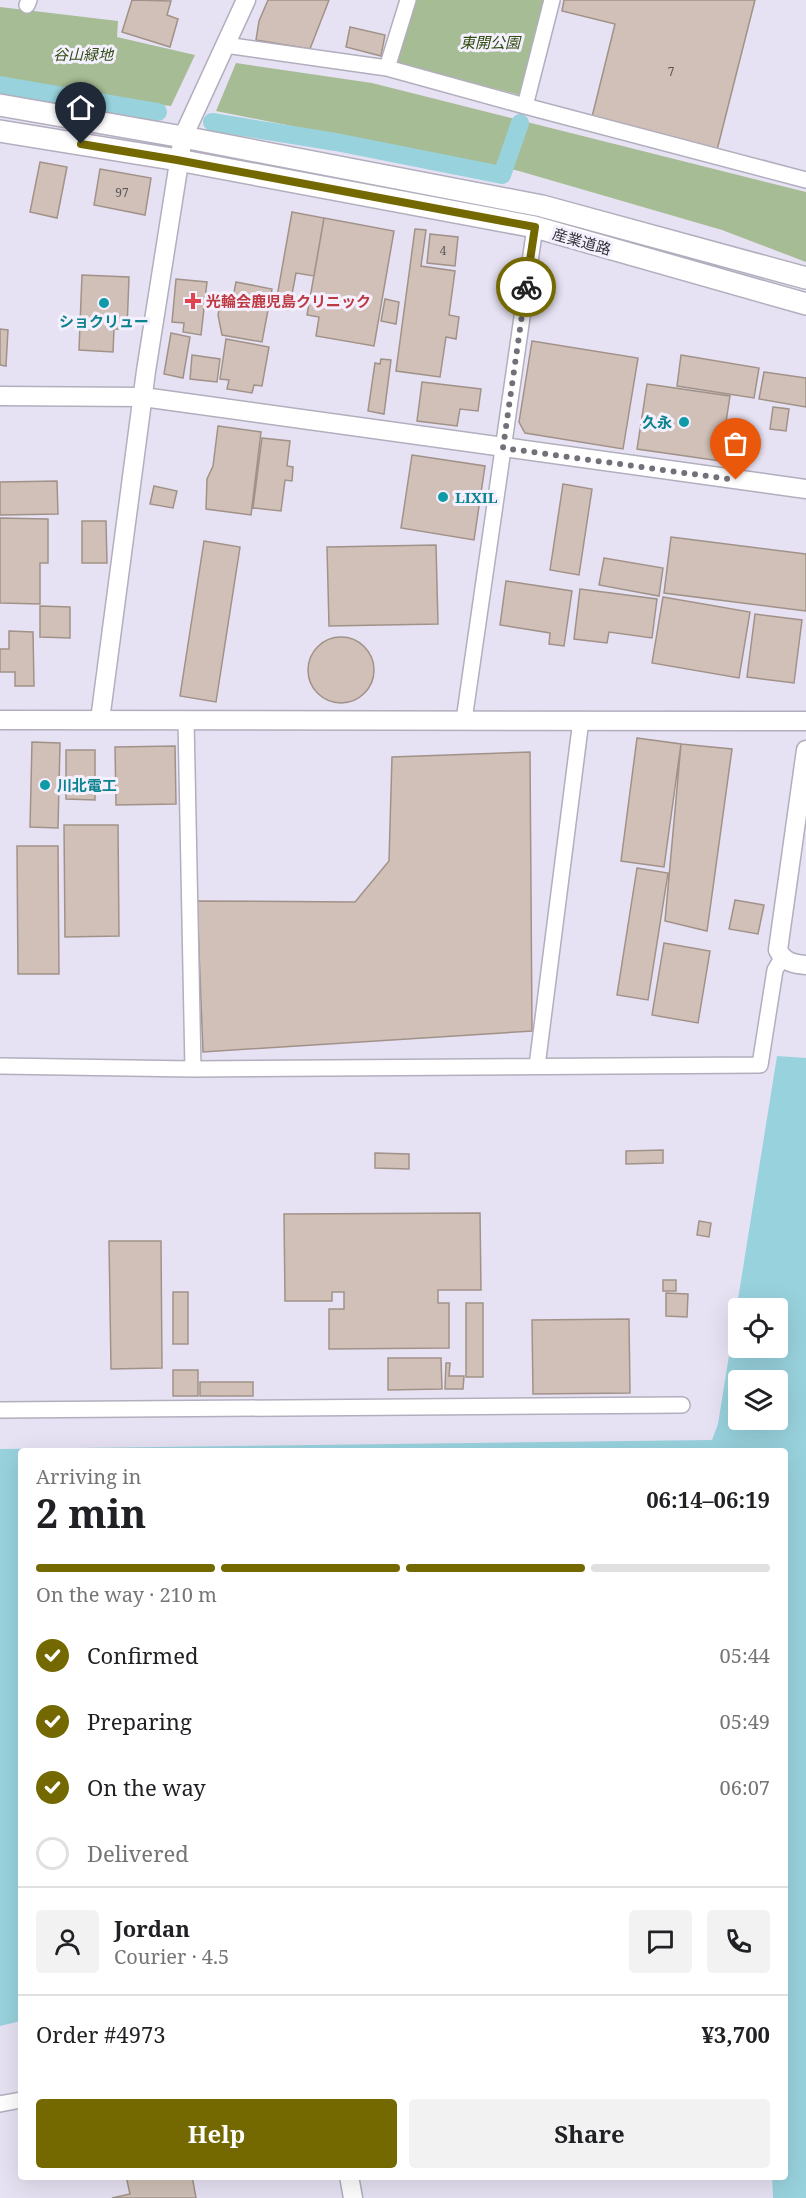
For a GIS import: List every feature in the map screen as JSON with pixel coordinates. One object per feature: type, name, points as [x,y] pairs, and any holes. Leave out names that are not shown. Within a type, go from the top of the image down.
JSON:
[{"type":"main road","name":"産業道路","points":[[0,105],[183,136],[542,206],[806,278]]},
{"type":"main road","name":"産業道路","points":[[0,131],[177,160],[535,227],[806,304]]},
{"type":"street","points":[[100,720],[143,397],[174,204],[177,160],[183,136],[246,0]]},
{"type":"street","points":[[387,68],[408,0]]},
{"type":"street","points":[[525,106],[552,0]]},
{"type":"street","points":[[225,45],[387,68],[806,180]]},
{"type":"street","points":[[464,720],[535,227]]},
{"type":"street","points":[[0,396],[143,397],[806,489]]},
{"type":"street","points":[[0,720],[806,721]]},
{"type":"street","points":[[186,720],[193,1069]]},
{"type":"street","points":[[537,1066],[582,720]]},
{"type":"street","points":[[806,750],[778,950],[782,958],[790,963],[806,965]]},
{"type":"street","points":[[0,1066],[193,1069],[760,1065],[775,970],[782,958]]},
{"type":"street","points":[[0,1410],[682,1405]]},
{"type":"street","points":[[0,2104],[18,2101]]},
{"type":"street","points":[[350,2180],[353,2198]]},
{"type":"green space","name":"東開公園","points":[[415,0],[545,0],[520,95],[396,63]]},
{"type":"green space","name":"谷山緑地","points":[[0,7],[118,21],[117,37],[195,55],[171,106],[0,77]]},
{"type":"green space","points":[[236,63],[372,83],[806,192],[806,262],[722,230],[519,171],[216,111]]},
{"type":"water","points":[[777,1056],[806,1058],[806,2198],[773,2198],[772,2180],[788,2180],[788,1448],[79,1448],[712,1440],[718,1424],[729,1358],[788,1358],[788,1298],[738,1298]]},
{"type":"water","points":[[0,1449],[18,1449],[18,2022],[0,2026]]},
{"type":"building","points":[[132,0],[171,1],[167,15],[178,19],[170,47],[122,32]]},
{"type":"building","points":[[268,0],[329,0],[310,49],[256,40],[259,21]]},
{"type":"building","points":[[564,0],[755,0],[717,150],[592,117],[615,24],[562,11]]},
{"type":"building","points":[[350,27],[385,35],[381,56],[346,47]]},
{"type":"building","points":[[40,162],[67,167],[57,218],[30,212]]},
{"type":"building","points":[[100,169],[151,178],[145,215],[94,205]]},
{"type":"building","points":[[292,212],[324,218],[314,276],[296,273],[289,310],[275,308]]},
{"type":"building","points":[[324,218],[394,231],[374,346],[316,336],[319,317],[307,315]]},
{"type":"building","points":[[415,229],[426,230],[421,266],[455,271],[449,315],[459,317],[456,339],[446,337],[440,377],[396,371]]},
{"type":"building","points":[[430,234],[458,237],[455,266],[427,263]]},
{"type":"building","name":"ショクリュー","points":[[82,275],[129,277],[127,329],[114,329],[113,352],[79,350]]},
{"type":"building","points":[[176,279],[207,282],[201,335],[183,332],[184,323],[172,322]]},
{"type":"building","points":[[236,282],[272,289],[262,342],[222,335],[218,315],[221,301],[232,303]]},
{"type":"building","points":[[385,299],[399,302],[396,324],[381,321]]},
{"type":"building","points":[[0,329],[8,330],[6,366],[0,365]]},
{"type":"building","points":[[171,333],[190,337],[183,378],[164,374]]},
{"type":"building","points":[[226,339],[269,347],[262,386],[254,385],[252,393],[227,389],[229,380],[220,379]]},
{"type":"building","points":[[532,341],[638,358],[623,449],[525,433],[519,422]]},
{"type":"building","points":[[192,355],[220,359],[217,382],[190,379]]},
{"type":"building","points":[[681,355],[759,368],[754,398],[677,386]]},
{"type":"building","points":[[381,359],[391,360],[384,414],[368,411],[375,363],[380,364]]},
{"type":"building","points":[[764,372],[806,378],[806,407],[759,399]]},
{"type":"building","points":[[422,382],[481,389],[478,411],[460,409],[457,426],[417,421]]},
{"type":"building","name":"久永","points":[[647,384],[730,396],[720,461],[637,449]]},
{"type":"building","points":[[773,407],[789,409],[786,431],[770,429]]},
{"type":"building","points":[[218,426],[261,432],[251,515],[206,509],[207,479],[213,466]]},
{"type":"building","points":[[262,438],[290,441],[287,466],[293,467],[292,481],[285,480],[281,511],[253,508]]},
{"type":"building","name":"LIXIL","points":[[412,455],[485,466],[474,540],[401,528]]},
{"type":"building","points":[[57,481],[58,514],[0,515],[0,482]]},
{"type":"building","points":[[563,484],[592,489],[579,575],[550,570]]},
{"type":"building","points":[[154,486],[177,491],[173,508],[150,504]]},
{"type":"building","points":[[0,518],[48,519],[48,563],[40,563],[40,604],[0,603]]},
{"type":"building","points":[[82,521],[106,521],[107,563],[82,563]]},
{"type":"building","points":[[671,537],[806,554],[806,611],[664,593]]},
{"type":"building","points":[[204,541],[240,547],[216,702],[180,696]]},
{"type":"building","points":[[436,545],[438,624],[329,626],[327,547]]},
{"type":"building","points":[[604,558],[663,568],[659,596],[599,585]]},
{"type":"building","points":[[506,581],[572,591],[564,646],[549,644],[550,633],[500,625]]},
{"type":"building","points":[[580,589],[657,599],[652,638],[609,632],[607,643],[574,639]]},
{"type":"building","points":[[663,597],[750,612],[739,678],[652,663]]},
{"type":"building","points":[[40,606],[70,607],[70,638],[40,637]]},
{"type":"building","points":[[755,614],[802,620],[794,683],[747,677]]},
{"type":"building","points":[[9,631],[33,632],[34,686],[15,686],[15,672],[0,672],[0,649],[9,649]]},
{"type":"building","points":[[341,637],[353,640],[364,647],[371,658],[374,670],[371,682],[364,693],[353,700],[341,703],[329,700],[318,693],[311,682],[308,670],[311,658],[318,647],[329,640]]},
{"type":"building","points":[[637,738],[681,744],[664,867],[621,861]]},
{"type":"building","name":"川北電工","points":[[32,742],[60,743],[58,828],[30,827]]},
{"type":"building","points":[[681,744],[732,749],[707,931],[665,921]]},
{"type":"building","points":[[175,746],[176,804],[116,805],[115,747]]},
{"type":"building","points":[[66,750],[95,750],[95,800],[66,799]]},
{"type":"building","points":[[530,752],[532,1031],[203,1052],[197,901],[355,902],[389,861],[392,757]]},
{"type":"building","points":[[64,825],[118,825],[119,936],[65,937]]},
{"type":"building","points":[[17,846],[58,846],[59,974],[18,974]]},
{"type":"building","points":[[637,868],[668,873],[648,1000],[617,995]]},
{"type":"building","points":[[735,900],[764,905],[758,934],[729,929]]},
{"type":"building","points":[[664,943],[710,951],[698,1023],[652,1015]]},
{"type":"building","points":[[663,1150],[663,1163],[626,1164],[626,1151]]},
{"type":"building","points":[[375,1153],[409,1154],[409,1169],[375,1168]]},
{"type":"building","points":[[480,1213],[481,1290],[438,1290],[438,1303],[449,1303],[449,1348],[329,1349],[329,1309],[344,1309],[344,1292],[332,1292],[332,1301],[285,1301],[284,1214]]},
{"type":"building","points":[[699,1221],[711,1223],[709,1237],[697,1235]]},
{"type":"building","points":[[109,1241],[161,1241],[162,1368],[111,1369]]},
{"type":"building","points":[[663,1280],[676,1280],[676,1291],[663,1291]]},
{"type":"building","points":[[173,1292],[188,1292],[188,1344],[173,1344]]},
{"type":"building","points":[[666,1293],[688,1294],[687,1317],[666,1316]]},
{"type":"building","points":[[466,1303],[483,1303],[483,1377],[466,1377]]},
{"type":"building","points":[[629,1319],[630,1393],[533,1394],[532,1320]]},
{"type":"building","points":[[388,1358],[441,1358],[442,1389],[388,1390]]},
{"type":"building","points":[[446,1363],[450,1363],[449,1376],[464,1376],[463,1389],[445,1389]]},
{"type":"building","points":[[173,1370],[198,1370],[198,1396],[173,1396]]},
{"type":"building","points":[[200,1382],[253,1382],[253,1396],[200,1396]]},
{"type":"building","points":[[127,2180],[193,2180],[196,2198],[112,2198],[130,2194]]},
{"type":"waterway","points":[[0,85],[158,112]]},
{"type":"waterway","points":[[212,122],[336,142],[502,175],[520,123]]},
{"type":"way so far","points":[[526,287],[503,448],[736,480]]},
{"type":"place","name":"光輪会鹿児島クリニック","points":[[193,301]]},
{"type":"place","name":"ショクリュー","points":[[104,303]]},
{"type":"place","name":"久永","points":[[684,422]]},
{"type":"place","name":"LIXIL","points":[[443,497]]},
{"type":"place","name":"川北電工","points":[[45,785]]},
{"type":"route","points":[[81,144],[535,227],[526,287]]}]
